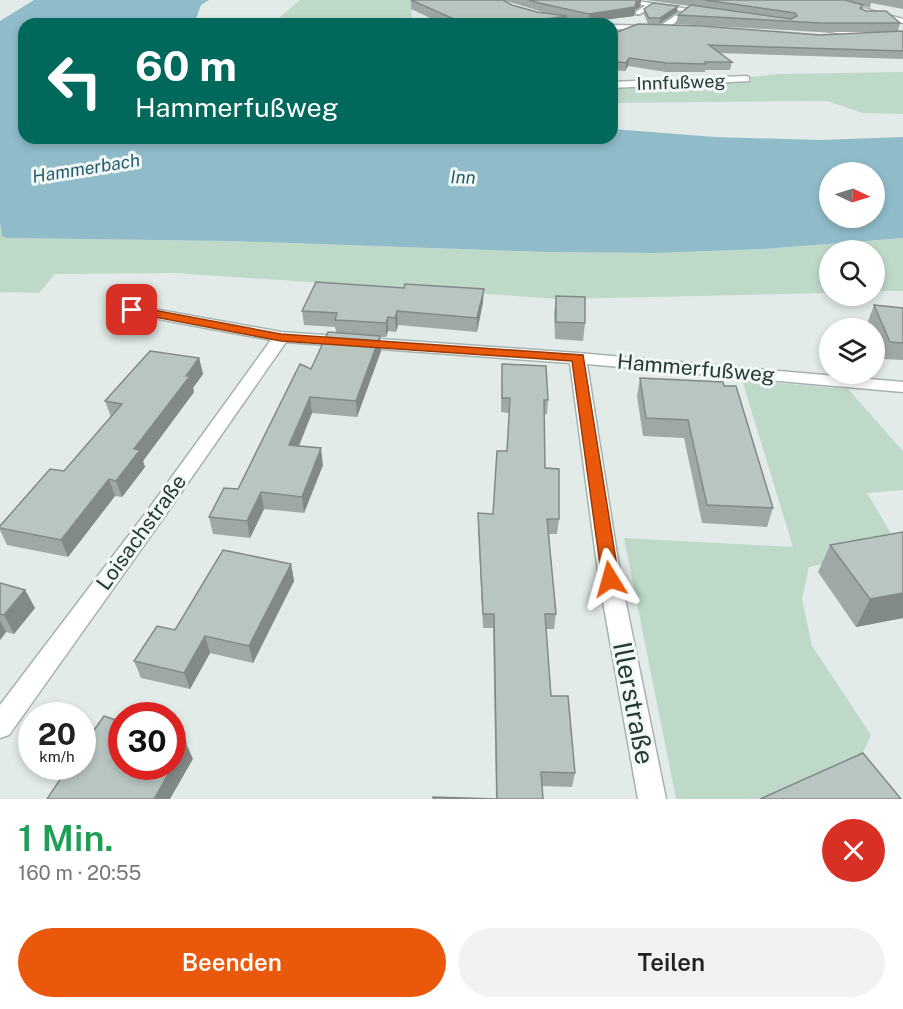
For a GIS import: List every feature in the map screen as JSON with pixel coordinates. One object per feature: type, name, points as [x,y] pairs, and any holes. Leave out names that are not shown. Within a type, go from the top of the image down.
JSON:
[{"type":"street","points":[[615,0],[723,15]]},
{"type":"street","points":[[825,0],[903,21]]},
{"type":"street","points":[[836,3],[853,0]]},
{"type":"street","points":[[535,17],[542,18]]},
{"type":"street","points":[[618,27],[682,29]]},
{"type":"street","points":[[618,33],[627,30],[627,27]]},
{"type":"street","points":[[818,32],[890,37]]},
{"type":"street","name":"Innfußweg","points":[[618,83],[725,77],[746,79]]},
{"type":"street","name":"Hammerfußweg","points":[[132,310],[281,338],[578,358],[903,387]]},
{"type":"street","name":"Loisachstraße","points":[[0,726],[281,338]]},
{"type":"street","name":"Illerstraße","points":[[578,358],[610,579],[652,799]]},
{"type":"lane","points":[[638,13],[649,5]]},
{"type":"lane","points":[[663,28],[687,10]]},
{"type":"lane","points":[[864,16],[876,14]]},
{"type":"green space","points":[[300,0],[419,0],[411,11],[412,18],[280,17]]},
{"type":"green space","points":[[903,72],[903,114],[863,113],[827,101],[618,103],[618,88],[678,85],[778,74]]},
{"type":"green space","points":[[0,223],[2,236],[6,238],[229,241],[545,252],[655,253],[819,245],[819,293],[560,299],[175,273],[55,274],[39,293],[0,292]]},
{"type":"green space","points":[[903,238],[903,291],[885,291],[885,240],[878,240]]},
{"type":"green space","points":[[742,380],[848,389],[903,451],[903,490],[867,493],[899,547],[809,567],[802,599],[812,646],[871,735],[854,771],[792,799],[676,799],[624,538],[793,547]]},
{"type":"water","points":[[34,0],[209,0],[201,5],[196,18],[18,18],[18,144],[618,144],[618,129],[715,137],[820,140],[903,137],[903,238],[819,240],[819,245],[655,253],[545,252],[229,241],[6,238],[2,236],[0,223],[0,21]]},
{"type":"building","points":[[411,0],[503,0],[537,12],[567,16],[553,18],[452,18]]},
{"type":"building","points":[[529,0],[638,0],[635,7],[589,14]]},
{"type":"building","points":[[705,0],[845,0],[863,5],[860,8],[866,11],[886,11],[900,23],[820,23],[678,15],[691,5],[791,19],[797,16],[795,13]]},
{"type":"building","points":[[653,3],[678,6],[660,18],[649,18],[644,9]]},
{"type":"building","points":[[638,24],[702,26],[820,35],[903,31],[903,51],[709,45],[732,62],[667,63],[629,58],[626,63],[618,62],[618,32]]},
{"type":"building","points":[[316,282],[404,288],[405,284],[484,289],[477,318],[397,311],[395,318],[388,317],[386,323],[335,320],[337,313],[302,311]]},
{"type":"building","points":[[556,296],[585,297],[585,323],[556,322]]},
{"type":"building","points":[[874,306],[903,308],[903,343],[890,342],[885,330],[885,318],[880,318]]},
{"type":"building","points":[[328,332],[380,336],[356,401],[310,397],[289,445],[321,448],[302,497],[261,492],[247,521],[209,517],[224,488],[238,489],[300,364],[311,369]]},
{"type":"building","points":[[150,351],[199,358],[186,376],[190,376],[134,449],[140,450],[116,481],[109,479],[61,540],[0,528],[50,469],[64,471],[122,404],[105,401]]},
{"type":"building","points":[[502,364],[546,366],[548,400],[544,400],[545,468],[559,469],[559,519],[547,519],[556,614],[545,614],[551,696],[568,696],[575,773],[541,772],[543,799],[497,799],[494,614],[483,614],[478,513],[493,514],[497,451],[507,451],[510,398],[502,398]]},
{"type":"building","points":[[640,378],[723,382],[724,386],[736,386],[773,508],[707,505],[688,420],[646,418]]},
{"type":"building","points":[[903,532],[903,593],[870,599],[830,545]]},
{"type":"building","points":[[223,550],[291,564],[249,646],[205,636],[184,673],[134,661],[157,626],[175,630]]},
{"type":"building","points":[[0,583],[25,590],[4,615],[0,614]]},
{"type":"building","points":[[104,716],[108,717],[108,780],[165,780],[154,799],[47,799],[60,780],[96,780],[96,727]]},
{"type":"building","points":[[863,753],[901,799],[760,799]]},
{"type":"building","points":[[433,797],[497,799],[433,799]]},
{"type":"route","points":[[132,310],[281,338],[578,358],[610,579]]},
{"type":"water label","name":"Hammerbach","points":[[86,168]]},
{"type":"water label","name":"Inn","points":[[463,177]]}]
